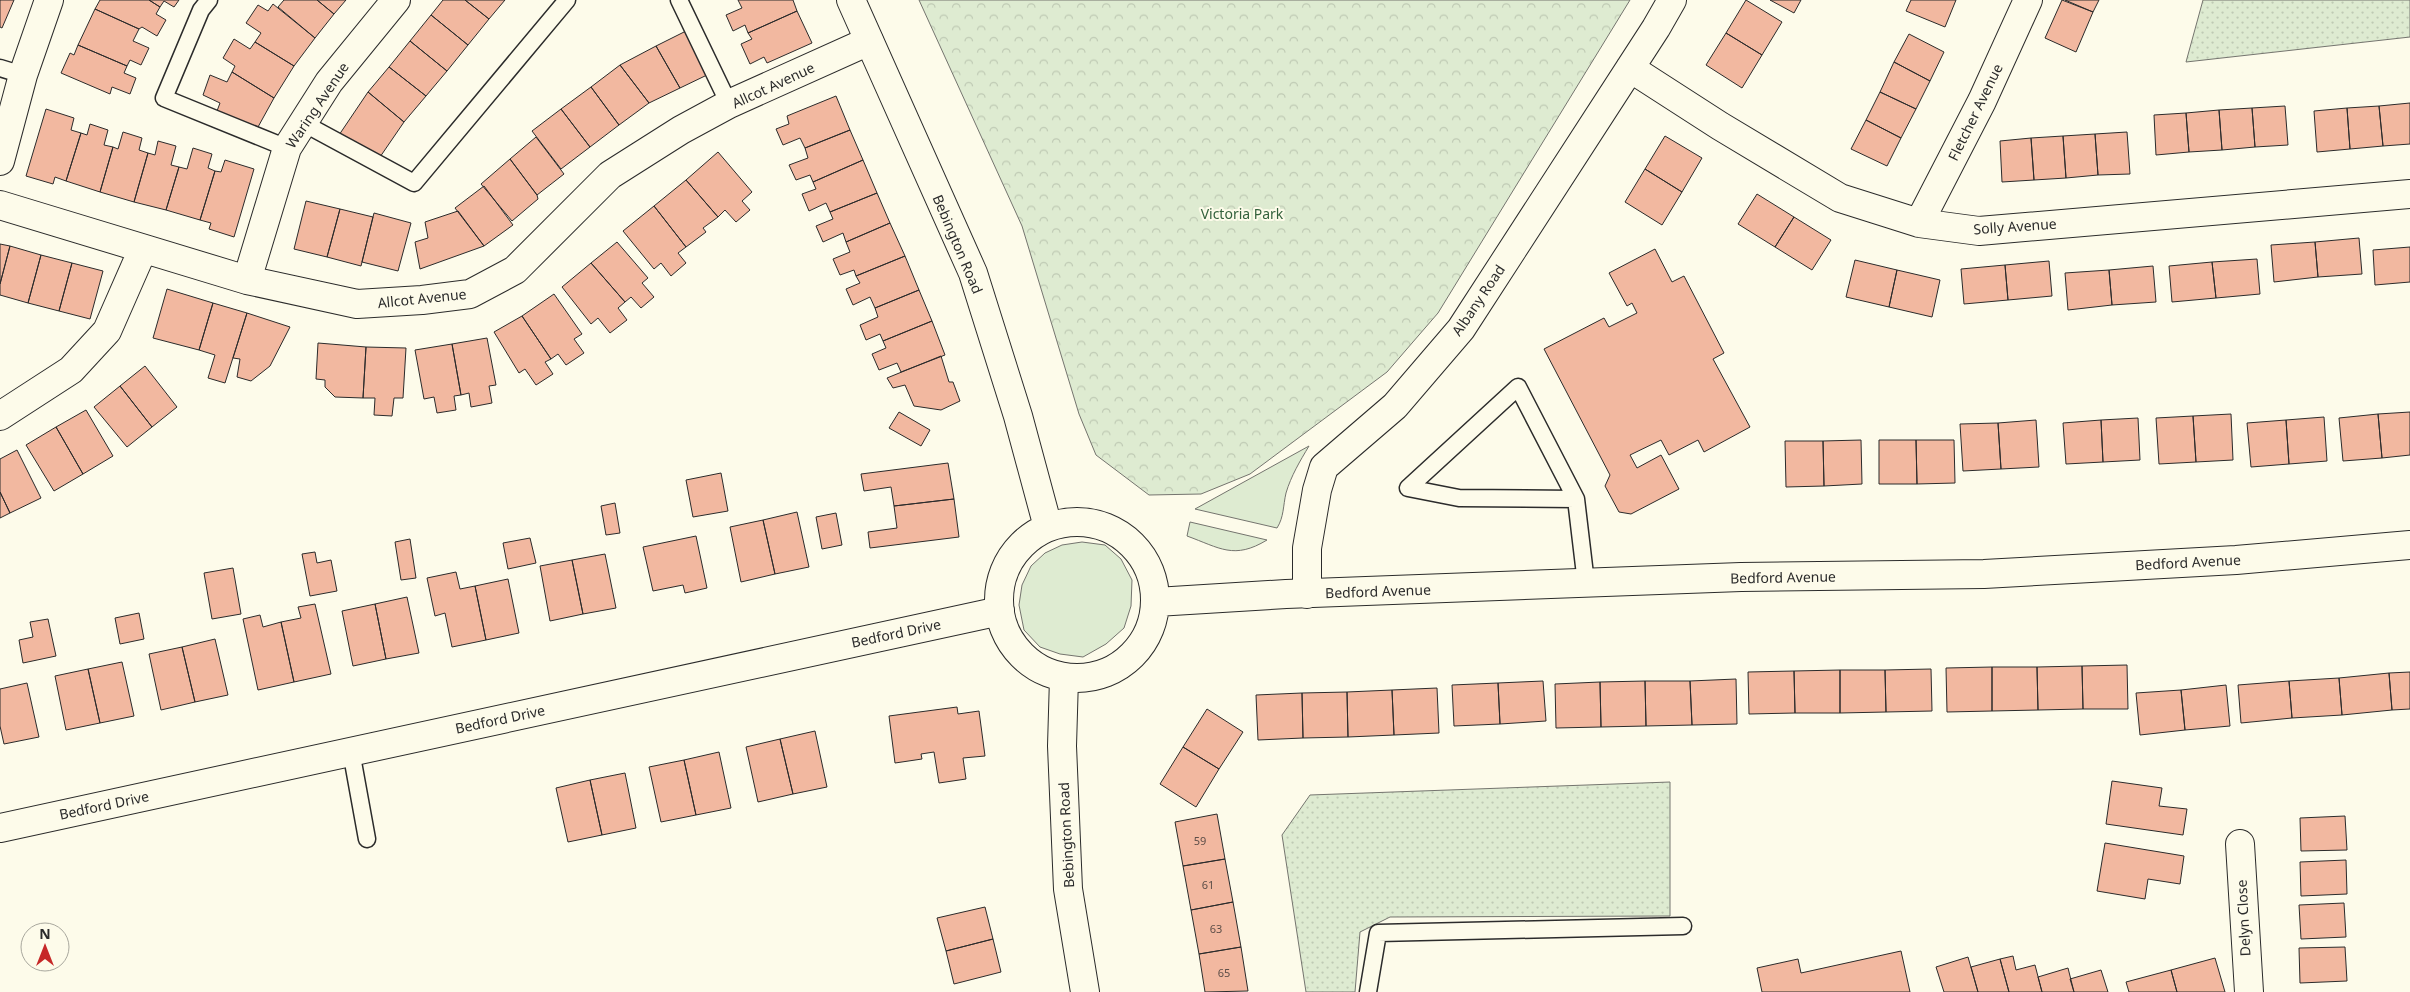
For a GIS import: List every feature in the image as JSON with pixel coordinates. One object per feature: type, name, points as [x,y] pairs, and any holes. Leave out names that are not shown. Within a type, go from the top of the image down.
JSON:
[{"type":"street","points":[[0,161],[12,71],[49,0]]},
{"type":"street","name":"Waring Avenue","points":[[247,280],[287,148],[329,82],[396,0]]},
{"type":"street","name":"Bebington Road","points":[[851,0],[973,273],[1018,416],[1048,527]]},
{"type":"street","name":"Albany Road","points":[[1307,594],[1307,548],[1317,490],[1324,468],[1395,406],[1461,329],[1672,0]]},
{"type":"street","name":"Fletcher Avenue","points":[[1919,223],[1982,101],[2028,0]]},
{"type":"street","name":"Allcot Avenue","points":[[0,206],[247,280],[357,304],[422,300],[470,294],[515,270],[610,175],[681,130],[729,104],[869,41]]},
{"type":"street","name":"Solly Avenue","points":[[1630,68],[1720,126],[1840,198],[1919,223],[1979,231],[2410,194]]},
{"type":"street","points":[[0,416],[71,370],[107,331],[143,249]]},
{"type":"street","points":[[1075,521],[1094,523],[1120,533],[1146,561],[1155,586],[1156,610],[1148,636],[1124,663],[1100,675],[1064,678],[1038,668],[1017,651],[1003,627],[999,601],[1003,574],[1012,556],[1031,536],[1048,527],[1075,521]]},
{"type":"street","name":"Bedford Avenue","points":[[1156,602],[1307,594],[1741,577],[1984,574],[2236,560],[2410,544]]},
{"type":"street","name":"Bedford Drive","points":[[0,828],[1000,611]]},
{"type":"street","name":"Bebington Road","points":[[1064,678],[1062,746],[1068,889],[1085,992]]},
{"type":"street","name":"Delyn Close","points":[[2240,844],[2242,907],[2249,992]]},
{"type":"lane","points":[[209,0],[201,10],[164,98],[287,148]]},
{"type":"lane","points":[[304,123],[414,183],[567,0]]},
{"type":"lane","points":[[680,0],[729,104]]},
{"type":"lane","points":[[1576,499],[1459,498],[1408,488],[1518,387],[1576,499],[1586,584]]},
{"type":"lane","points":[[351,751],[367,839]]},
{"type":"lane","points":[[1368,992],[1378,933],[1683,926]]},
{"type":"green space","name":"Victoria Park","points":[[919,0],[1630,0],[1438,313],[1387,372],[1250,474],[1201,494],[1149,495],[1096,455],[1079,414],[1022,226]]},
{"type":"green space","points":[[2203,0],[2410,0],[2410,37],[2186,62]]},
{"type":"green space","points":[[1309,446],[1290,481],[1282,516],[1277,528],[1195,509]]},
{"type":"green space","points":[[1190,522],[1267,540],[1245,550],[1236,551],[1218,548],[1187,536]]},
{"type":"green space","points":[[1082,542],[1105,545],[1121,559],[1132,580],[1131,606],[1124,628],[1106,644],[1083,657],[1060,654],[1040,647],[1024,630],[1019,605],[1022,585],[1031,566],[1045,553],[1062,545]]},
{"type":"green space","points":[[1670,782],[1670,916],[1390,917],[1360,932],[1355,992],[1306,992],[1282,835],[1310,795]]},
{"type":"building","points":[[0,0],[14,0],[2,28],[0,27]]},
{"type":"building","points":[[100,0],[149,0],[160,7],[156,14],[166,20],[157,36],[142,27],[139,29],[95,9]]},
{"type":"building","points":[[149,0],[179,0],[174,7],[164,1],[160,7]]},
{"type":"building","points":[[284,0],[317,0],[334,14],[315,38],[278,7]]},
{"type":"building","points":[[317,0],[346,0],[334,14]]},
{"type":"building","points":[[443,0],[465,0],[489,19],[468,45],[431,15]]},
{"type":"building","points":[[465,0],[505,0],[489,19]]},
{"type":"building","points":[[738,0],[793,0],[797,11],[748,33],[745,25],[733,31],[726,15],[742,8]]},
{"type":"building","points":[[1746,0],[1782,22],[1762,55],[1726,33]]},
{"type":"building","points":[[1770,0],[1801,0],[1794,13]]},
{"type":"building","points":[[1911,0],[1956,0],[1945,27],[1906,11]]},
{"type":"building","points":[[2062,0],[2093,12],[2076,52],[2045,38]]},
{"type":"building","points":[[2065,0],[2099,0],[2093,12]]},
{"type":"building","points":[[273,4],[315,38],[294,66],[255,42],[261,33],[246,23],[258,5],[268,11]]},
{"type":"building","points":[[95,9],[139,29],[133,41],[149,48],[141,65],[130,60],[127,66],[78,45]]},
{"type":"building","points":[[797,11],[812,43],[767,63],[764,57],[750,64],[741,44],[752,39],[748,33]]},
{"type":"building","points":[[431,15],[468,45],[447,71],[410,41]]},
{"type":"building","points":[[686,31],[707,75],[680,88],[656,46]]},
{"type":"building","points":[[1726,33],[1762,55],[1742,88],[1706,65]]},
{"type":"building","points":[[1909,34],[1944,52],[1930,81],[1894,62]]},
{"type":"building","points":[[234,39],[250,49],[255,42],[294,66],[274,98],[232,72],[235,66],[223,58]]},
{"type":"building","points":[[410,41],[447,71],[426,96],[389,67]]},
{"type":"building","points":[[78,45],[127,66],[124,73],[136,78],[130,94],[112,87],[110,94],[61,73],[70,53],[74,55]]},
{"type":"building","points":[[656,46],[680,88],[649,103],[620,65]]},
{"type":"building","points":[[1894,62],[1930,81],[1916,109],[1880,92]]},
{"type":"building","points":[[620,65],[649,103],[619,125],[591,87]]},
{"type":"building","points":[[389,67],[426,96],[404,122],[368,92]]},
{"type":"building","points":[[232,72],[274,98],[258,127],[217,111],[220,103],[203,95],[210,75],[227,82]]},
{"type":"building","points":[[591,87],[619,125],[590,147],[561,109]]},
{"type":"building","points":[[368,92],[404,122],[380,157],[339,135]]},
{"type":"building","points":[[1880,92],[1916,109],[1901,138],[1866,120]]},
{"type":"building","points":[[836,96],[850,130],[805,148],[800,138],[783,145],[776,129],[789,124],[787,116]]},
{"type":"building","points":[[2410,103],[2410,144],[2383,146],[2379,106]]},
{"type":"building","points":[[2285,106],[2288,145],[2255,147],[2252,108]]},
{"type":"building","points":[[2379,106],[2383,146],[2350,149],[2347,108]]},
{"type":"building","points":[[2252,108],[2255,147],[2222,150],[2219,110]]},
{"type":"building","points":[[2347,108],[2350,149],[2317,152],[2314,111]]},
{"type":"building","points":[[46,109],[74,118],[71,130],[81,133],[66,181],[55,177],[53,184],[26,176]]},
{"type":"building","points":[[561,109],[590,147],[561,169],[532,131]]},
{"type":"building","points":[[2219,110],[2222,150],[2189,152],[2186,113]]},
{"type":"building","points":[[2186,113],[2189,152],[2156,155],[2154,115]]},
{"type":"building","points":[[1866,120],[1901,138],[1887,166],[1851,149]]},
{"type":"building","points":[[90,124],[108,130],[104,145],[113,147],[100,192],[66,181],[81,133],[87,135]]},
{"type":"building","points":[[850,130],[863,160],[813,182],[810,175],[796,180],[789,165],[808,158],[805,148]]},
{"type":"building","points":[[123,132],[142,138],[139,150],[148,153],[134,202],[100,192],[113,147],[118,149]]},
{"type":"building","points":[[2127,132],[2130,174],[2098,175],[2095,134]]},
{"type":"building","points":[[2095,134],[2098,175],[2066,178],[2063,136]]},
{"type":"building","points":[[1665,136],[1702,158],[1682,192],[1645,169]]},
{"type":"building","points":[[2063,136],[2066,178],[2034,180],[2031,138]]},
{"type":"building","points":[[536,137],[564,174],[537,195],[510,159]]},
{"type":"building","points":[[2031,138],[2034,180],[2002,182],[2000,141]]},
{"type":"building","points":[[158,141],[176,146],[171,165],[179,167],[166,210],[134,202],[148,153],[155,155]]},
{"type":"building","points":[[193,148],[212,154],[208,168],[215,171],[200,220],[166,210],[179,167],[187,169]]},
{"type":"building","points":[[718,152],[752,192],[742,201],[750,210],[736,222],[725,210],[718,217],[686,180]]},
{"type":"building","points":[[510,159],[538,199],[512,221],[481,184]]},
{"type":"building","points":[[225,160],[254,169],[234,237],[209,229],[211,223],[200,220],[215,171],[221,172]]},
{"type":"building","points":[[863,160],[877,193],[830,212],[826,203],[809,211],[802,194],[816,189],[813,182]]},
{"type":"building","points":[[1645,169],[1682,192],[1662,225],[1625,202]]},
{"type":"building","points":[[686,180],[718,217],[703,228],[706,232],[686,247],[654,206]]},
{"type":"building","points":[[484,186],[513,225],[484,246],[455,208]]},
{"type":"building","points":[[877,193],[890,223],[846,242],[843,233],[823,242],[816,226],[833,219],[830,212]]},
{"type":"building","points":[[1757,194],[1794,217],[1775,247],[1738,224]]},
{"type":"building","points":[[306,201],[340,209],[327,257],[294,249]]},
{"type":"building","points":[[654,206],[686,247],[678,253],[686,263],[671,276],[661,263],[654,269],[623,231]]},
{"type":"building","points":[[340,209],[373,217],[361,266],[327,257]]},
{"type":"building","points":[[458,211],[484,246],[420,269],[415,242],[428,238],[425,222]]},
{"type":"building","points":[[374,213],[411,223],[398,271],[362,262]]},
{"type":"building","points":[[1794,217],[1831,240],[1812,270],[1775,247]]},
{"type":"building","points":[[890,223],[905,256],[856,276],[854,270],[840,275],[833,259],[850,252],[846,242]]},
{"type":"building","points":[[2359,238],[2362,274],[2318,277],[2315,242]]},
{"type":"building","points":[[617,242],[648,278],[642,283],[654,297],[641,308],[631,297],[625,302],[591,263]]},
{"type":"building","points":[[2315,242],[2318,277],[2274,282],[2271,245]]},
{"type":"building","points":[[0,244],[10,246],[0,284]]},
{"type":"building","points":[[10,246],[41,255],[28,303],[0,295],[0,284]]},
{"type":"building","points":[[2410,247],[2410,282],[2375,285],[2373,250]]},
{"type":"building","points":[[1655,249],[1672,282],[1684,276],[1724,353],[1713,359],[1750,427],[1704,452],[1698,440],[1669,455],[1661,440],[1630,455],[1637,468],[1661,455],[1679,489],[1631,514],[1619,512],[1605,486],[1610,475],[1544,349],[1604,318],[1609,327],[1637,313],[1632,303],[1627,306],[1609,273]]},
{"type":"building","points":[[41,255],[72,263],[59,311],[28,303]]},
{"type":"building","points":[[905,256],[919,290],[875,308],[870,297],[853,305],[846,289],[860,283],[856,276]]},
{"type":"building","points":[[2257,259],[2260,294],[2216,298],[2212,262]]},
{"type":"building","points":[[1855,260],[1897,270],[1889,307],[1846,297]]},
{"type":"building","points":[[2049,261],[2052,296],[2008,300],[2005,265]]},
{"type":"building","points":[[2212,262],[2216,298],[2172,302],[2169,266]]},
{"type":"building","points":[[72,263],[103,271],[90,319],[59,311]]},
{"type":"building","points":[[591,263],[625,302],[618,308],[627,320],[610,333],[598,318],[591,324],[562,287]]},
{"type":"building","points":[[2005,265],[2008,300],[1964,304],[1961,269]]},
{"type":"building","points":[[2153,266],[2156,302],[2112,305],[2109,270]]},
{"type":"building","points":[[1897,270],[1940,280],[1932,317],[1889,307]]},
{"type":"building","points":[[2109,270],[2112,305],[2068,310],[2065,273]]},
{"type":"building","points":[[167,289],[213,303],[199,350],[153,338]]},
{"type":"building","points":[[919,290],[932,321],[883,341],[880,334],[866,340],[860,325],[878,317],[875,308]]},
{"type":"building","points":[[554,294],[582,334],[574,339],[584,353],[566,365],[558,354],[551,359],[522,316]]},
{"type":"building","points":[[213,303],[247,313],[225,383],[208,378],[215,355],[199,350]]},
{"type":"building","points":[[247,313],[290,327],[270,366],[251,381],[237,377],[240,359],[233,358]]},
{"type":"building","points":[[522,316],[551,359],[545,362],[553,374],[536,385],[525,369],[519,373],[494,332]]},
{"type":"building","points":[[932,321],[945,355],[901,372],[897,363],[879,370],[872,354],[886,348],[883,341]]},
{"type":"building","points":[[487,338],[496,385],[489,386],[492,403],[471,407],[469,393],[461,395],[452,344]]},
{"type":"building","points":[[318,343],[366,347],[363,398],[335,397],[325,387],[325,380],[316,379]]},
{"type":"building","points":[[452,344],[461,395],[454,396],[456,410],[437,413],[434,397],[424,399],[415,350]]},
{"type":"building","points":[[366,347],[406,348],[403,398],[394,398],[392,416],[374,415],[375,398],[363,398]]},
{"type":"building","points":[[941,356],[949,382],[953,382],[960,401],[941,410],[914,406],[905,385],[893,388],[887,378]]},
{"type":"building","points":[[145,366],[177,407],[152,427],[120,386]]},
{"type":"building","points":[[120,386],[152,427],[127,447],[94,407]]},
{"type":"building","points":[[86,410],[113,456],[83,474],[56,427]]},
{"type":"building","points":[[899,412],[930,430],[921,446],[889,428]]},
{"type":"building","points":[[2410,412],[2410,455],[2382,458],[2378,414]]},
{"type":"building","points":[[2231,414],[2233,460],[2196,462],[2193,416]]},
{"type":"building","points":[[2378,414],[2382,458],[2343,461],[2339,418]]},
{"type":"building","points":[[2193,416],[2196,462],[2159,464],[2156,418]]},
{"type":"building","points":[[2324,417],[2327,461],[2289,464],[2286,420]]},
{"type":"building","points":[[2138,418],[2140,460],[2103,462],[2101,420]]},
{"type":"building","points":[[2036,420],[2039,467],[2001,469],[1998,423]]},
{"type":"building","points":[[2101,420],[2103,462],[2066,464],[2063,423]]},
{"type":"building","points":[[2286,420],[2289,464],[2251,467],[2247,423]]},
{"type":"building","points":[[1998,423],[2001,469],[1963,471],[1960,424]]},
{"type":"building","points":[[56,427],[83,474],[54,491],[26,445]]},
{"type":"building","points":[[1861,440],[1862,484],[1824,486],[1823,441]]},
{"type":"building","points":[[1879,440],[1916,440],[1917,484],[1879,484]]},
{"type":"building","points":[[1916,440],[1954,440],[1955,483],[1917,484]]},
{"type":"building","points":[[1785,441],[1823,441],[1824,486],[1786,487]]},
{"type":"building","points":[[17,450],[41,498],[10,513],[0,492],[0,459]]},
{"type":"building","points":[[948,463],[954,499],[894,506],[891,487],[864,491],[861,474]]},
{"type":"building","points":[[721,473],[728,511],[693,517],[686,480]]},
{"type":"building","points":[[0,492],[10,513],[0,518]]},
{"type":"building","points":[[954,499],[959,537],[870,548],[868,532],[897,528],[894,506]]},
{"type":"building","points":[[615,503],[620,533],[606,535],[601,506]]},
{"type":"building","points":[[797,512],[809,567],[775,574],[763,520]]},
{"type":"building","points":[[836,513],[842,545],[822,549],[816,517]]},
{"type":"building","points":[[763,520],[775,574],[741,582],[730,527]]},
{"type":"building","points":[[696,536],[707,588],[685,593],[683,585],[653,591],[643,547]]},
{"type":"building","points":[[530,538],[536,563],[508,569],[503,543]]},
{"type":"building","points":[[410,539],[416,578],[401,580],[395,542]]},
{"type":"building","points":[[315,552],[317,563],[331,560],[337,591],[310,596],[302,554]]},
{"type":"building","points":[[605,554],[616,608],[583,614],[572,560]]},
{"type":"building","points":[[572,560],[583,614],[550,621],[540,566]]},
{"type":"building","points":[[233,568],[241,614],[212,619],[204,573]]},
{"type":"building","points":[[456,572],[460,589],[475,586],[486,640],[452,647],[445,613],[435,616],[427,578]]},
{"type":"building","points":[[508,579],[519,633],[486,640],[475,586]]},
{"type":"building","points":[[407,597],[419,653],[386,659],[375,604]]},
{"type":"building","points":[[315,604],[331,674],[294,682],[281,622],[301,618],[298,607]]},
{"type":"building","points":[[375,604],[386,659],[353,666],[342,611]]},
{"type":"building","points":[[139,613],[144,639],[120,644],[115,618]]},
{"type":"building","points":[[260,615],[263,627],[281,622],[294,682],[258,690],[243,619]]},
{"type":"building","points":[[48,619],[56,656],[23,663],[19,640],[33,637],[30,622]]},
{"type":"building","points":[[215,639],[228,695],[195,702],[182,647]]},
{"type":"building","points":[[182,647],[195,702],[161,710],[149,654]]},
{"type":"building","points":[[122,662],[134,716],[100,723],[88,669]]},
{"type":"building","points":[[2127,665],[2128,709],[2083,709],[2082,666]]},
{"type":"building","points":[[2082,666],[2083,709],[2038,710],[2037,667]]},
{"type":"building","points":[[1992,667],[1992,711],[1947,712],[1946,668]]},
{"type":"building","points":[[1992,667],[2037,667],[2038,710],[1992,711]]},
{"type":"building","points":[[88,669],[100,723],[66,730],[55,676]]},
{"type":"building","points":[[1931,669],[1932,711],[1886,712],[1885,670]]},
{"type":"building","points":[[1840,670],[1885,670],[1886,712],[1840,713]]},
{"type":"building","points":[[1840,670],[1840,713],[1795,713],[1794,671]]},
{"type":"building","points":[[1794,671],[1795,713],[1749,714],[1748,672]]},
{"type":"building","points":[[2410,672],[2410,709],[2392,710],[2389,673]]},
{"type":"building","points":[[2389,673],[2392,710],[2342,715],[2339,678]]},
{"type":"building","points":[[2339,678],[2342,715],[2292,718],[2289,681]]},
{"type":"building","points":[[1736,679],[1737,724],[1692,725],[1690,681]]},
{"type":"building","points":[[1543,681],[1546,721],[1500,724],[1498,683]]},
{"type":"building","points":[[1645,681],[1646,726],[1601,727],[1600,682]]},
{"type":"building","points":[[1645,681],[1690,681],[1692,725],[1646,726]]},
{"type":"building","points":[[2289,681],[2292,718],[2241,723],[2238,685]]},
{"type":"building","points":[[1600,682],[1601,727],[1556,728],[1555,684]]},
{"type":"building","points":[[27,683],[39,737],[4,744],[0,726],[0,689]]},
{"type":"building","points":[[1498,683],[1500,724],[1454,726],[1452,685]]},
{"type":"building","points":[[2226,685],[2230,726],[2185,730],[2181,690]]},
{"type":"building","points":[[1437,688],[1439,733],[1394,735],[1392,690]]},
{"type":"building","points":[[1392,690],[1394,735],[1348,737],[1347,692]]},
{"type":"building","points":[[2181,690],[2185,730],[2140,735],[2136,693]]},
{"type":"building","points":[[1347,692],[1348,737],[1303,738],[1302,693]]},
{"type":"building","points":[[1302,693],[1303,738],[1258,740],[1256,695]]},
{"type":"building","points":[[957,707],[958,714],[979,711],[985,756],[963,758],[966,779],[939,783],[934,752],[921,754],[922,759],[895,763],[889,716]]},
{"type":"building","points":[[1207,709],[1243,732],[1219,769],[1183,747]]},
{"type":"building","points":[[815,731],[827,787],[793,794],[780,739]]},
{"type":"building","points":[[780,739],[793,794],[758,802],[746,747]]},
{"type":"building","points":[[1183,747],[1219,769],[1196,807],[1160,784]]},
{"type":"building","points":[[719,752],[731,808],[696,815],[684,760]]},
{"type":"building","points":[[684,760],[696,815],[661,822],[649,767]]},
{"type":"building","points":[[625,773],[636,828],[602,835],[590,780]]},
{"type":"building","points":[[590,780],[602,835],[568,842],[556,788]]},
{"type":"building","points":[[2112,781],[2162,788],[2159,806],[2187,809],[2183,835],[2106,824]]},
{"type":"building","points":[[1217,814],[1225,859],[1183,866],[1175,822]]},
{"type":"building","points":[[2345,816],[2347,850],[2301,851],[2300,818]]},
{"type":"building","points":[[2105,843],[2184,856],[2180,884],[2148,879],[2145,899],[2097,891]]},
{"type":"building","points":[[1225,859],[1233,902],[1191,910],[1183,866]]},
{"type":"building","points":[[2346,860],[2347,894],[2301,896],[2300,862]]},
{"type":"building","points":[[1233,902],[1241,947],[1199,954],[1191,910]]},
{"type":"building","points":[[2344,903],[2346,937],[2301,939],[2299,905]]},
{"type":"building","points":[[985,907],[993,939],[946,951],[937,918]]},
{"type":"building","points":[[993,939],[1001,972],[954,984],[946,951]]},
{"type":"building","points":[[1241,947],[1248,991],[1205,992],[1199,954]]},
{"type":"building","points":[[2345,947],[2347,981],[2300,983],[2299,948]]},
{"type":"building","points":[[1901,951],[1910,992],[1762,992],[1757,968],[1798,959],[1801,973]]},
{"type":"building","points":[[2013,956],[2016,970],[2035,965],[2042,992],[2009,992],[2000,959]]},
{"type":"building","points":[[1968,957],[1978,992],[1944,992],[1936,967]]},
{"type":"building","points":[[2215,958],[2225,992],[2177,992],[2171,970]]},
{"type":"building","points":[[2000,959],[2009,992],[1978,992],[1971,967]]},
{"type":"building","points":[[2068,968],[2074,992],[2042,992],[2038,977]]},
{"type":"building","points":[[2101,970],[2108,992],[2074,992],[2070,979]]},
{"type":"building","points":[[2171,970],[2177,992],[2129,992],[2126,982]]}]
